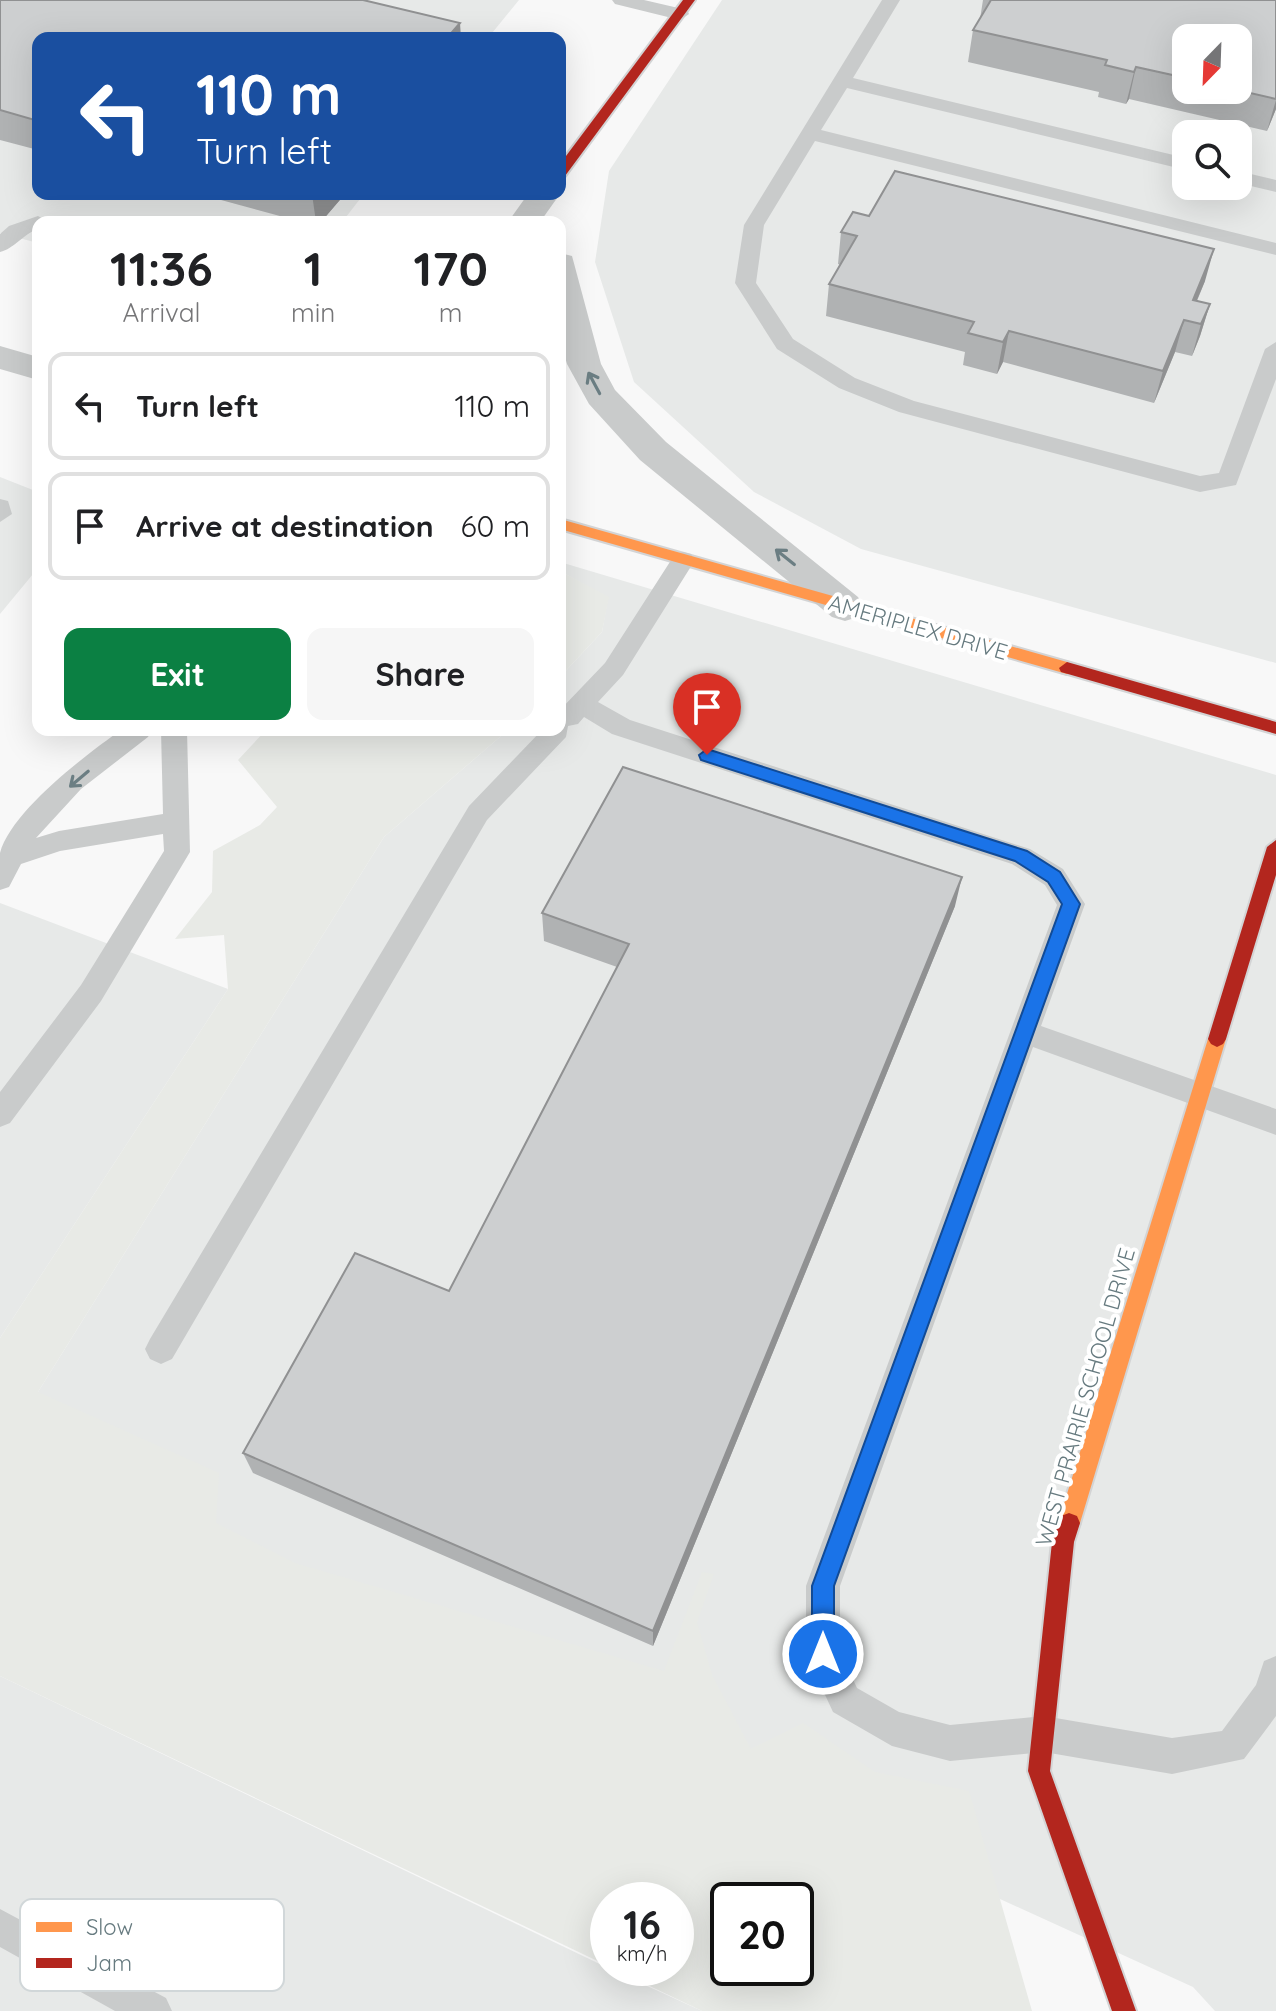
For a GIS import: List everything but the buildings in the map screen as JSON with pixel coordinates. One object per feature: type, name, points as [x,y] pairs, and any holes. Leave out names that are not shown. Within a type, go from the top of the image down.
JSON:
[{"type":"street","points":[[566,165],[684,7]]},
{"type":"street","points":[[566,303],[584,364],[601,396],[653,451],[845,607]]},
{"type":"street","name":"AMERIPLEX DRIVE","points":[[566,526],[1276,728]]},
{"type":"street","name":"WEST PRAIRIE SCHOOL DRIVE","points":[[1124,2011],[1039,1771],[1063,1542],[1276,847]]},
{"type":"lane","points":[[621,0],[684,7]]},
{"type":"lane","points":[[891,0],[754,225],[745,283],[785,344],[847,383],[907,407],[1200,484],[1228,479],[1274,361]]},
{"type":"lane","points":[[841,81],[1172,161]]},
{"type":"lane","points":[[808,133],[1276,249]]},
{"type":"lane","points":[[1252,180],[1276,186]]},
{"type":"lane","points":[[0,246],[16,230],[32,224]]},
{"type":"lane","points":[[0,507],[0,514]]},
{"type":"lane","points":[[566,720],[614,669],[683,560]]},
{"type":"lane","points":[[582,704],[621,727],[1021,856],[1054,877],[1071,904],[1027,1033],[823,1586],[823,1654],[845,1700],[892,1728],[950,1743],[1044,1734],[1172,1756],[1232,1747],[1272,1693],[1276,1673]]},
{"type":"lane","points":[[6,868],[16,847],[53,800],[132,736]]},
{"type":"lane","points":[[0,1114],[91,993],[177,852],[174,736]]},
{"type":"lane","points":[[161,1349],[478,813],[550,736]]},
{"type":"lane","points":[[6,868],[59,841],[176,822]]},
{"type":"lane","points":[[1027,1033],[1276,1122]]},
{"type":"lane","points":[[0,1927],[20,1938]]},
{"type":"lane","points":[[117,1991],[153,2011]]},
{"type":"shaded area","points":[[0,0],[519,0],[493,32],[32,32],[32,200],[359,200],[347,216],[32,216],[32,241],[0,233]]},
{"type":"shaded area","points":[[722,0],[1276,0],[1276,663],[861,549],[754,492],[634,382],[595,262],[609,171]]},
{"type":"shaded area","points":[[0,477],[32,490],[32,575],[0,614]]},
{"type":"shaded area","points":[[566,564],[1276,775],[1276,2011],[1215,2011],[1193,1987],[1000,1899],[0,1466],[38,1392],[384,837],[501,736],[566,736],[566,671],[602,632],[608,598],[566,574]]},
{"type":"shaded area","points":[[566,574],[609,597],[602,632],[566,671]]},
{"type":"shaded area","points":[[260,736],[501,736],[384,837],[38,1392],[219,1473],[216,1523],[295,1563],[664,1671],[702,1572],[714,1574],[697,1622],[712,1675],[751,1749],[803,1723],[875,1772],[969,1791],[1032,2011],[702,2011],[650,1986],[694,1986],[694,1882],[590,1882],[590,1957],[0,1676],[0,1338],[228,989],[224,935],[175,939],[212,892],[213,851],[260,825],[277,807],[238,760]]},
{"type":"shaded area","points":[[0,903],[228,989],[0,1338]]},
{"type":"shaded area","points":[[0,1676],[590,1959],[590,1986],[647,1986],[702,2011],[0,2011]]},
{"type":"traffic: slow","points":[[566,526],[1067,668]]},
{"type":"traffic: slow","points":[[1069,1523],[1217,1039]]},
{"type":"traffic: jam","points":[[566,165],[689,0]]},
{"type":"traffic: jam","points":[[1067,668],[1276,728]]},
{"type":"traffic: jam","points":[[1217,1039],[1276,847]]},
{"type":"traffic: jam","points":[[1069,1523],[1063,1542],[1039,1771],[1124,2011]]},
{"type":"route","points":[[707,755],[1021,856],[1054,877],[1071,904],[1027,1033],[823,1586],[823,1654]]}]
